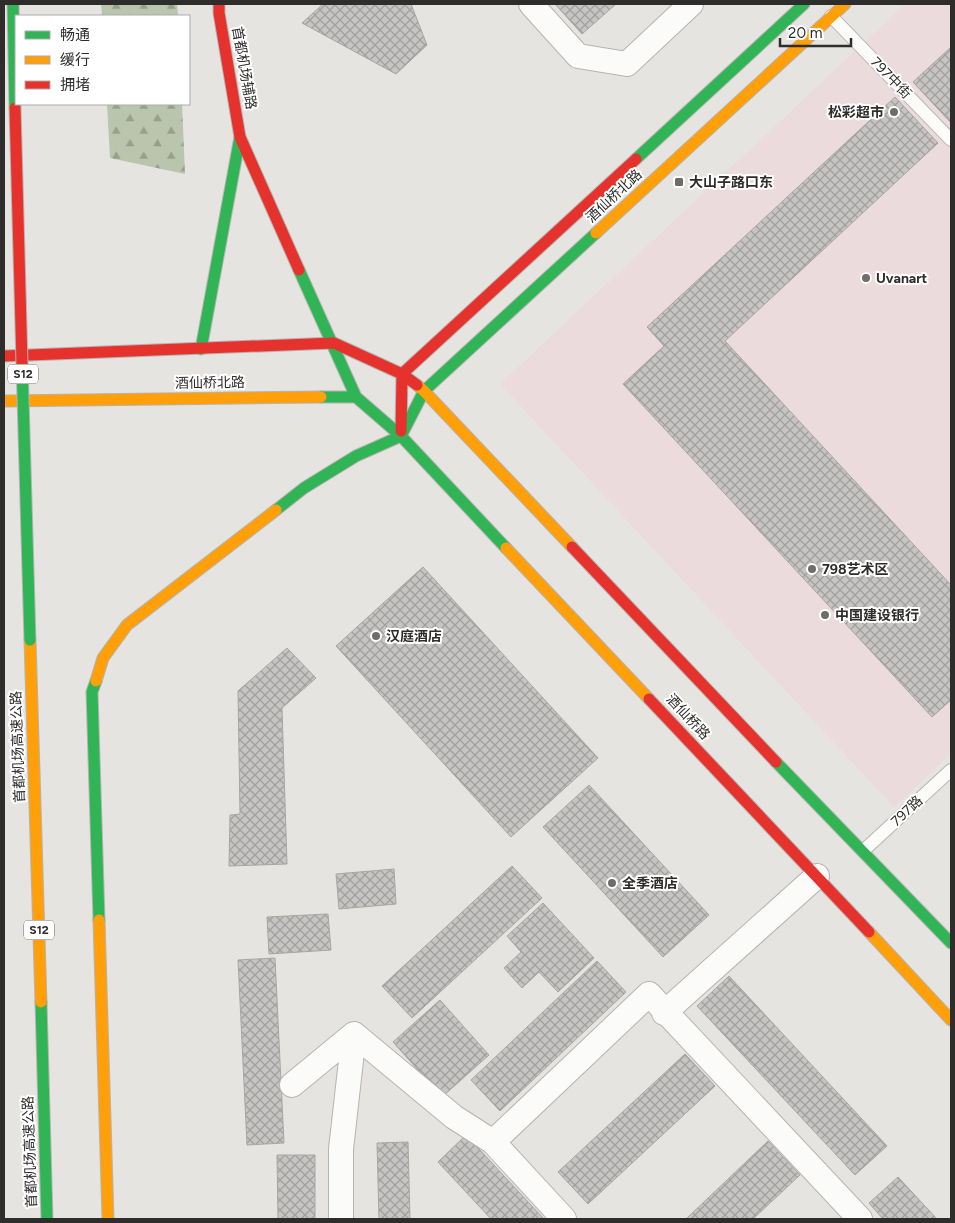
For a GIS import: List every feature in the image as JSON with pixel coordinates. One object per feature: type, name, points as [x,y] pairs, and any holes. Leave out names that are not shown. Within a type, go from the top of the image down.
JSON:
[{"type":"main road","name":"首都机场高速公路","points":[[13,4],[15,73]]},
{"type":"main road","name":"首都机场辅路","points":[[218,4],[240,137]]},
{"type":"main road","name":"酒仙桥北路","points":[[402,374],[804,4]]},
{"type":"main road","name":"酒仙桥北路","points":[[424,391],[844,4]]},
{"type":"main road","name":"首都机场高速公路","points":[[16,105],[47,1219]]},
{"type":"main road","points":[[240,137],[334,343],[356,397],[401,436]]},
{"type":"main road","points":[[201,348],[240,137]]},
{"type":"main road","points":[[4,356],[334,343],[402,374],[424,391],[708,693],[951,943]]},
{"type":"main road","points":[[401,436],[402,374]]},
{"type":"main road","points":[[108,1219],[92,692],[103,658],[127,625],[304,488],[356,456],[401,436],[424,391]]},
{"type":"main road","name":"酒仙桥北路","points":[[4,401],[356,397]]},
{"type":"main road","name":"酒仙桥路","points":[[401,436],[951,1020]]},
{"type":"street","points":[[531,4],[578,56],[627,64],[691,4]]},
{"type":"street","points":[[664,1013],[817,876]]},
{"type":"street","points":[[493,1142],[649,994],[664,1013],[860,1219]]},
{"type":"street","points":[[354,1034],[454,1117],[493,1142],[564,1219]]},
{"type":"street","points":[[292,1085],[354,1034]]},
{"type":"street","points":[[341,1219],[341,1149],[354,1034]]},
{"type":"lane","name":"797中街","points":[[831,16],[951,140]]},
{"type":"lane","name":"797路","points":[[863,851],[951,770]]},
{"type":"shaded area","name":"798艺术区","points":[[905,4],[951,4],[951,754],[894,807],[500,384]]},
{"type":"green space","points":[[101,4],[177,4],[178,15],[102,15]]},
{"type":"green space","points":[[107,105],[182,105],[185,174],[110,158]]},
{"type":"building","points":[[323,4],[411,4],[427,45],[396,74],[302,23]]},
{"type":"building","points":[[555,4],[616,4],[582,34]]},
{"type":"building","points":[[951,47],[951,123],[913,82]]},
{"type":"building","points":[[895,97],[938,143],[725,341],[951,585],[951,700],[932,717],[623,384],[664,346],[647,327]]},
{"type":"building","points":[[423,567],[598,758],[511,837],[336,646]]},
{"type":"building","points":[[287,648],[316,678],[282,708],[287,864],[229,866],[230,815],[240,814],[238,691]]},
{"type":"building","points":[[589,785],[709,915],[663,957],[543,827]]},
{"type":"building","points":[[512,866],[542,898],[412,1018],[382,986]]},
{"type":"building","points":[[394,869],[396,904],[339,909],[336,874]]},
{"type":"building","points":[[543,903],[594,958],[558,992],[539,972],[522,988],[504,968],[521,952],[507,936]]},
{"type":"building","points":[[328,914],[331,950],[269,954],[267,917]]},
{"type":"building","points":[[275,958],[284,1143],[247,1145],[238,960]]},
{"type":"building","points":[[597,961],[626,992],[500,1111],[471,1080]]},
{"type":"building","points":[[729,976],[887,1146],[855,1175],[697,1006]]},
{"type":"building","points":[[440,1000],[489,1055],[442,1097],[393,1042]]},
{"type":"building","points":[[685,1054],[715,1086],[588,1204],[558,1172]]},
{"type":"building","points":[[466,1135],[544,1219],[491,1219],[438,1162]]},
{"type":"building","points":[[768,1141],[800,1175],[753,1219],[686,1219]]},
{"type":"building","points":[[408,1142],[410,1219],[379,1219],[377,1143]]},
{"type":"building","points":[[277,1155],[315,1155],[315,1219],[278,1219]]},
{"type":"building","points":[[898,1177],[937,1219],[883,1219],[869,1203]]},
{"type":"traffic: fast","points":[[13,4],[15,108]]},
{"type":"traffic: fast","points":[[636,159],[804,4]]},
{"type":"traffic: fast","points":[[201,349],[240,137]]},
{"type":"traffic: fast","points":[[401,436],[424,391],[596,233]]},
{"type":"traffic: fast","points":[[299,270],[356,397]]},
{"type":"traffic: fast","points":[[22,363],[30,640]]},
{"type":"traffic: fast","points":[[321,397],[356,397],[401,436],[506,548]]},
{"type":"traffic: fast","points":[[276,510],[304,488],[356,456],[401,436]]},
{"type":"traffic: fast","points":[[96,681],[92,692],[99,920]]},
{"type":"traffic: fast","points":[[776,762],[951,943]]},
{"type":"traffic: fast","points":[[41,1002],[47,1219]]},
{"type":"traffic: slow","points":[[596,233],[845,4]]},
{"type":"traffic: slow","points":[[417,385],[572,547]]},
{"type":"traffic: slow","points":[[4,401],[321,397]]},
{"type":"traffic: slow","points":[[96,681],[103,658],[127,625],[276,510]]},
{"type":"traffic: slow","points":[[506,548],[649,699]]},
{"type":"traffic: slow","points":[[30,640],[41,1002]]},
{"type":"traffic: slow","points":[[99,920],[108,1219]]},
{"type":"traffic: slow","points":[[869,932],[951,1020]]},
{"type":"traffic: jam","points":[[219,4],[240,137],[299,270]]},
{"type":"traffic: jam","points":[[15,108],[22,363]]},
{"type":"traffic: jam","points":[[401,431],[402,374],[636,159]]},
{"type":"traffic: jam","points":[[4,356],[334,343],[402,374],[417,385]]},
{"type":"traffic: jam","points":[[572,547],[776,762]]},
{"type":"traffic: jam","points":[[649,699],[869,932]]},
{"type":"place","name":"松彩超市","points":[[894,112]]},
{"type":"place","name":"大山子路口东","points":[[679,182]]},
{"type":"place","name":"Uvanart","points":[[866,278]]},
{"type":"place","name":"798艺术区","points":[[812,569]]},
{"type":"place","name":"中国建设银行","points":[[825,615]]},
{"type":"place","name":"汉庭酒店","points":[[376,636]]},
{"type":"place","name":"全季酒店","points":[[612,883]]}]
